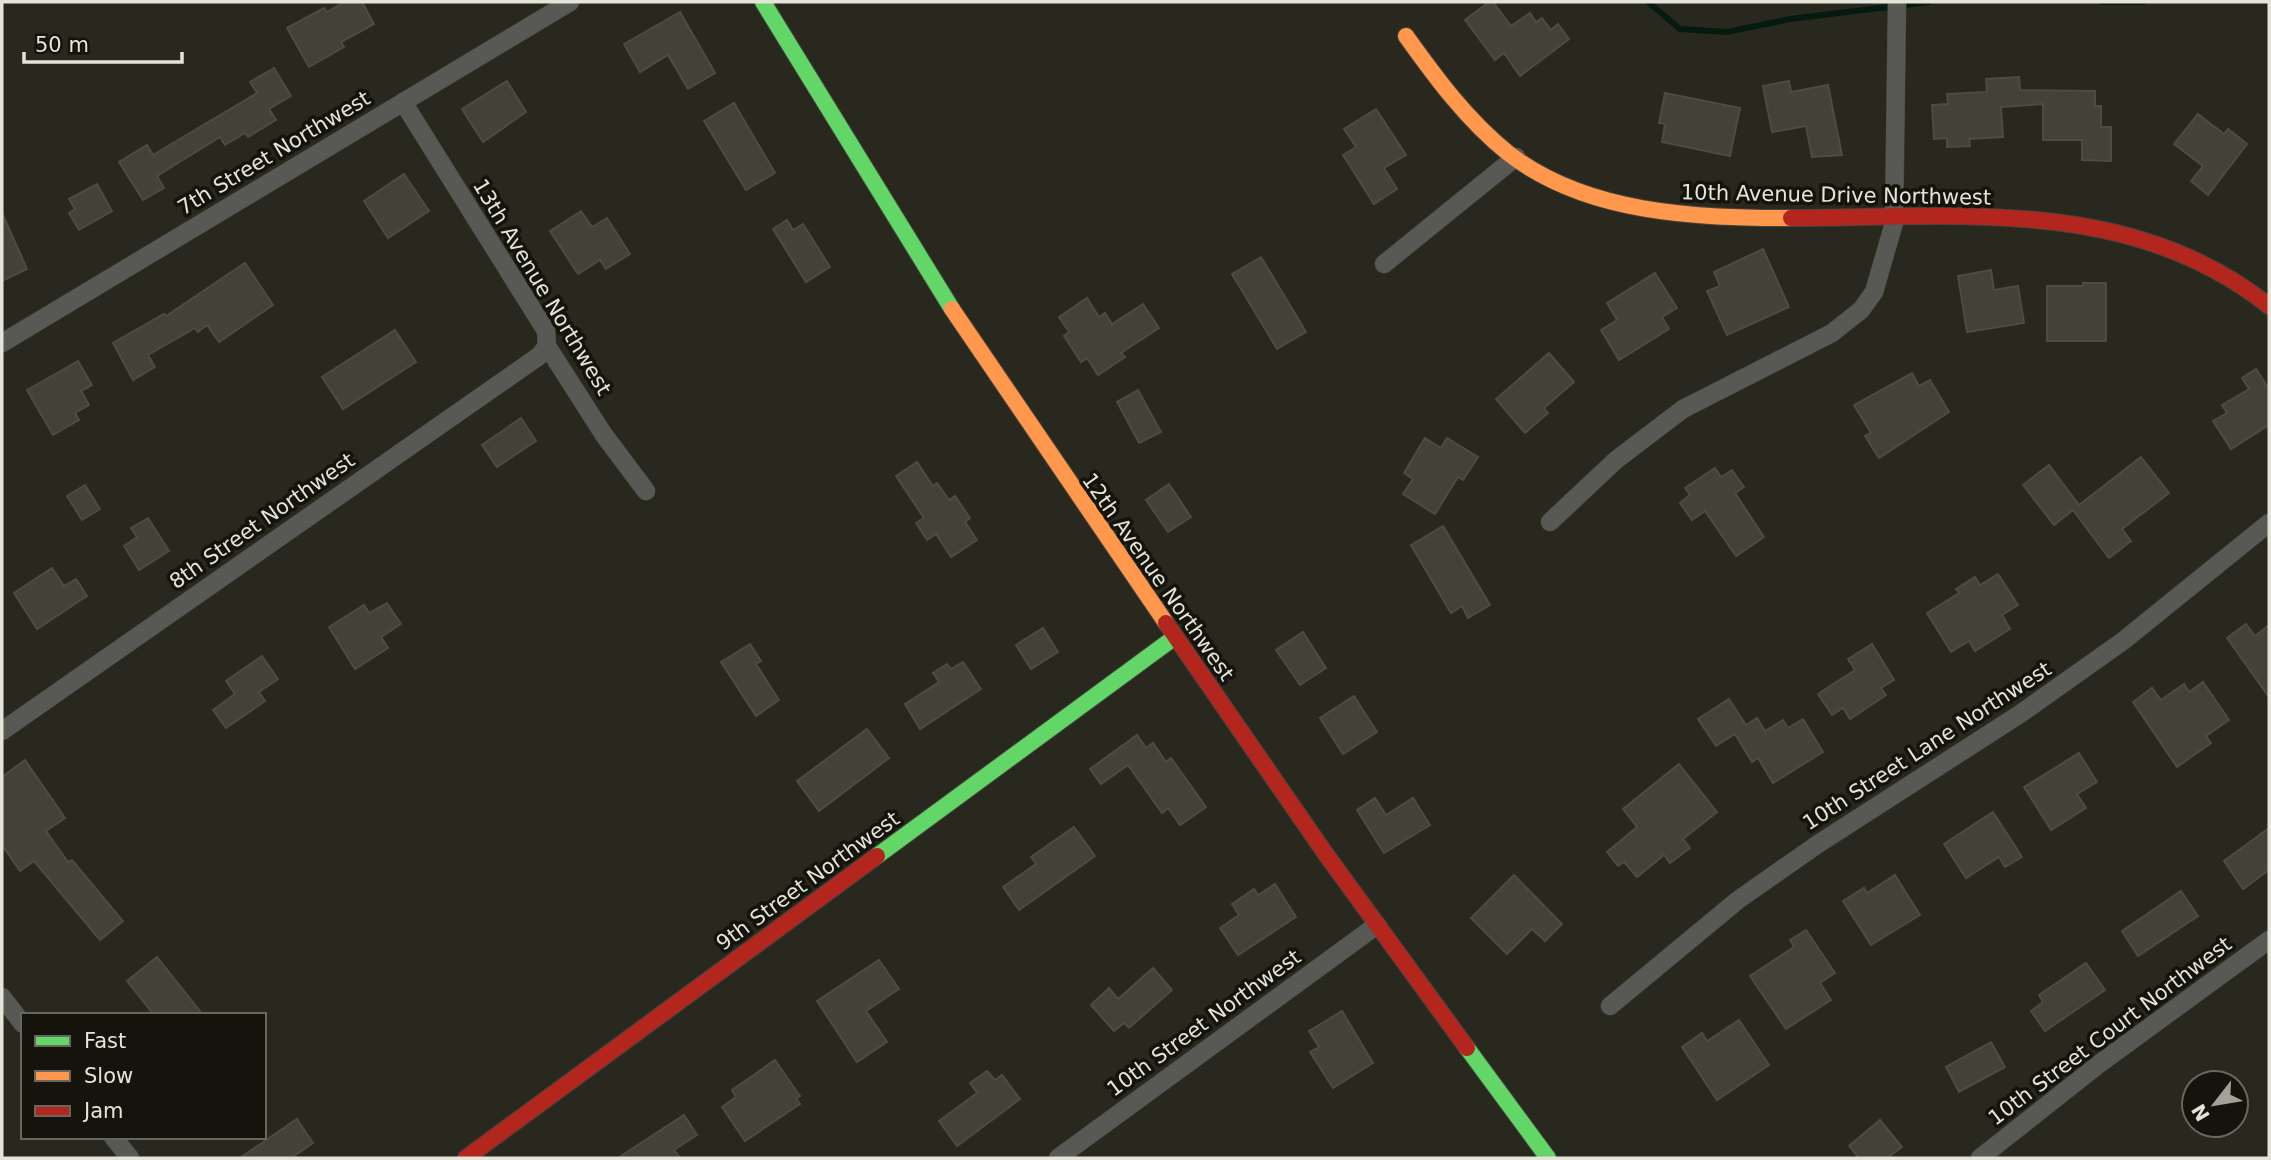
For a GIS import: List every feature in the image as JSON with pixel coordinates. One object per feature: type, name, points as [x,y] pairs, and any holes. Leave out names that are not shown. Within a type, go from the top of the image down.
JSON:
[{"type":"street","name":"7th Street Northwest","points":[[2,343],[570,2]]},
{"type":"street","name":"12th Avenue Northwest","points":[[763,2],[978,352],[1377,925],[1548,1158]]},
{"type":"street","points":[[1550,522],[1616,460],[1683,409],[1832,333],[1850,320],[1874,292],[1895,216],[1897,2]]},
{"type":"street","name":"10th Avenue Drive Northwest","points":[[1406,36],[1461,107],[1516,157],[1528,167],[1588,194],[1668,213],[1797,218],[1895,216],[2035,219],[2115,230],[2191,254],[2226,272],[2269,306]]},
{"type":"street","name":"13th Avenue Northwest","points":[[404,102],[546,331],[547,346],[604,435],[646,491]]},
{"type":"street","points":[[1384,264],[1516,157]]},
{"type":"street","name":"8th Street Northwest","points":[[2,731],[539,356],[547,346]]},
{"type":"street","name":"10th Street Lane Northwest","points":[[1610,1006],[1738,900],[1818,844],[2020,714],[2123,641],[2269,523]]},
{"type":"street","name":"9th Street Northwest","points":[[466,1158],[1175,637]]},
{"type":"street","name":"10th Street Northwest","points":[[1058,1158],[1377,925]]},
{"type":"street","name":"10th Street Court Northwest","points":[[1980,1158],[2099,1064],[2269,940]]},
{"type":"street","points":[[2,997],[21,1021]]},
{"type":"street","points":[[115,1139],[130,1158]]},
{"type":"building","points":[[345,2],[362,2],[374,24],[341,42],[344,47],[309,67],[287,28],[324,8],[327,12]]},
{"type":"building","points":[[1489,2],[1493,2],[1511,26],[1530,13],[1536,22],[1542,18],[1551,30],[1558,24],[1569,39],[1520,76],[1504,53],[1495,60],[1465,20]]},
{"type":"building","points":[[680,12],[715,73],[688,89],[668,55],[640,72],[624,44]]},
{"type":"building","points":[[274,68],[291,96],[269,109],[276,120],[248,137],[245,133],[225,145],[220,137],[157,176],[164,188],[143,200],[119,162],[147,145],[153,155],[257,93],[250,82]]},
{"type":"building","points":[[2019,77],[2020,90],[2095,91],[2095,106],[2101,106],[2101,127],[2111,127],[2111,161],[2082,160],[2082,140],[2043,140],[2043,104],[2001,107],[2003,137],[1969,139],[1970,146],[1947,147],[1947,138],[1934,139],[1932,105],[1948,104],[1947,94],[1987,92],[1986,79]]},
{"type":"building","points":[[507,81],[526,112],[483,142],[462,109]]},
{"type":"building","points":[[1789,81],[1791,92],[1828,85],[1842,155],[1812,157],[1806,126],[1772,132],[1763,86]]},
{"type":"building","points":[[1665,93],[1740,108],[1730,156],[1662,142],[1665,124],[1659,123]]},
{"type":"building","points":[[734,103],[775,173],[746,190],[704,121]]},
{"type":"building","points":[[1376,109],[1406,155],[1384,168],[1397,189],[1374,204],[1343,155],[1356,147],[1344,129]]},
{"type":"building","points":[[2198,114],[2224,134],[2228,129],[2247,144],[2208,195],[2191,181],[2203,166],[2174,144]]},
{"type":"building","points":[[404,174],[429,211],[388,238],[364,201]]},
{"type":"building","points":[[97,184],[112,211],[79,230],[69,213],[75,209],[69,199]]},
{"type":"building","points":[[581,211],[592,227],[607,218],[630,254],[606,269],[600,260],[578,274],[550,231]]},
{"type":"building","points":[[2,213],[27,269],[2,281]]},
{"type":"building","points":[[787,220],[793,230],[803,224],[830,267],[806,282],[773,229]]},
{"type":"building","points":[[1763,249],[1789,307],[1727,335],[1707,291],[1720,286],[1714,272]]},
{"type":"building","points":[[1261,257],[1306,332],[1277,349],[1232,274]]},
{"type":"building","points":[[245,263],[273,305],[219,342],[207,325],[198,332],[195,328],[148,355],[155,367],[133,380],[113,343],[164,314],[166,316]]},
{"type":"building","points":[[1991,270],[1994,290],[2018,286],[2024,323],[1967,332],[1958,276]]},
{"type":"building","points":[[1655,273],[1677,308],[1662,317],[1669,329],[1619,360],[1601,330],[1617,320],[1607,303]]},
{"type":"building","points":[[2083,283],[2106,283],[2106,341],[2047,341],[2047,286],[2083,286]]},
{"type":"building","points":[[1087,298],[1099,317],[1105,313],[1112,324],[1143,304],[1159,328],[1121,353],[1125,357],[1098,375],[1087,358],[1081,362],[1064,336],[1069,332],[1059,317]]},
{"type":"building","points":[[395,330],[416,362],[343,409],[322,377]]},
{"type":"building","points":[[1549,353],[1574,382],[1544,408],[1548,413],[1525,433],[1496,399]]},
{"type":"building","points":[[78,361],[92,385],[81,391],[89,405],[75,413],[79,420],[53,435],[27,390]]},
{"type":"building","points":[[2256,369],[2269,389],[2269,425],[2231,449],[2213,421],[2227,413],[2222,405],[2249,389],[2242,378]]},
{"type":"building","points":[[1912,373],[1919,386],[1930,380],[1949,412],[1879,458],[1865,436],[1871,433],[1854,405]]},
{"type":"building","points":[[1138,390],[1161,432],[1139,443],[1117,402]]},
{"type":"building","points":[[521,418],[536,441],[497,467],[482,445]]},
{"type":"building","points":[[1425,438],[1441,448],[1447,438],[1478,457],[1463,480],[1458,477],[1435,514],[1403,494],[1413,479],[1404,473]]},
{"type":"building","points":[[2141,457],[2169,493],[2122,529],[2131,541],[2109,558],[2073,510],[2054,525],[2023,485],[2049,465],[2079,505]]},
{"type":"building","points":[[917,462],[933,486],[937,483],[949,500],[955,496],[970,518],[965,522],[977,540],[951,557],[936,534],[927,540],[916,523],[924,518],[896,476]]},
{"type":"building","points":[[1715,468],[1721,477],[1732,470],[1744,487],[1735,493],[1764,537],[1736,556],[1705,511],[1692,520],[1680,503],[1690,495],[1685,488]]},
{"type":"building","points":[[1169,484],[1191,517],[1168,532],[1146,500]]},
{"type":"building","points":[[85,485],[100,509],[82,520],[67,496]]},
{"type":"building","points":[[148,518],[169,551],[139,570],[124,546],[137,537],[131,528]]},
{"type":"building","points":[[1443,526],[1490,605],[1468,618],[1462,606],[1451,613],[1411,545]]},
{"type":"building","points":[[52,568],[64,586],[76,579],[87,596],[37,629],[14,593]]},
{"type":"building","points":[[1998,574],[2018,605],[2002,615],[2010,629],[1975,651],[1969,641],[1951,652],[1927,613],[1959,593],[1956,589],[1975,577],[1980,585]]},
{"type":"building","points":[[387,603],[401,624],[381,637],[388,648],[355,669],[329,627],[364,605],[369,613]]},
{"type":"building","points":[[2246,624],[2255,636],[2269,625],[2269,697],[2227,638]]},
{"type":"building","points":[[1043,628],[1058,652],[1031,669],[1016,645]]},
{"type":"building","points":[[1303,632],[1326,668],[1300,685],[1276,650]]},
{"type":"building","points":[[750,644],[761,661],[756,664],[779,700],[756,716],[721,662]]},
{"type":"building","points":[[1872,644],[1894,680],[1881,688],[1886,695],[1850,719],[1843,708],[1832,715],[1818,694],[1855,670],[1848,659]]},
{"type":"building","points":[[262,656],[278,679],[259,692],[265,701],[226,728],[213,710],[235,694],[226,681]]},
{"type":"building","points":[[963,662],[981,689],[920,729],[905,704],[939,682],[933,673],[947,664],[951,669]]},
{"type":"building","points":[[2203,682],[2229,720],[2206,736],[2211,743],[2177,767],[2133,702],[2152,688],[2161,700],[2184,684],[2189,692]]},
{"type":"building","points":[[1354,696],[1377,732],[1343,754],[1320,718]]},
{"type":"building","points":[[1729,699],[1746,725],[1757,718],[1765,731],[1783,720],[1788,728],[1803,719],[1823,752],[1773,783],[1758,758],[1752,762],[1735,734],[1716,746],[1698,719]]},
{"type":"building","points":[[867,729],[889,758],[819,811],[797,781]]},
{"type":"building","points":[[1137,735],[1146,748],[1153,743],[1166,762],[1171,758],[1206,807],[1180,825],[1168,808],[1162,813],[1128,765],[1101,784],[1090,769]]},
{"type":"building","points":[[2079,753],[2097,782],[2077,794],[2086,808],[2051,830],[2024,787]]},
{"type":"building","points":[[25,760],[65,818],[46,831],[68,862],[72,860],[123,921],[100,940],[34,861],[20,871],[2,845],[2,777]]},
{"type":"building","points":[[1679,764],[1717,812],[1683,839],[1690,848],[1670,863],[1664,855],[1637,877],[1624,862],[1618,866],[1607,852],[1637,827],[1623,809]]},
{"type":"building","points":[[1375,798],[1386,815],[1413,798],[1430,825],[1384,853],[1357,810]]},
{"type":"building","points":[[1993,812],[2022,857],[2005,867],[1999,857],[1966,878],[1944,844]]},
{"type":"building","points":[[1074,827],[1095,856],[1019,910],[1003,887],[1036,864],[1031,857]]},
{"type":"building","points":[[2269,828],[2269,870],[2243,889],[2224,861]]},
{"type":"building","points":[[1514,875],[1562,924],[1545,941],[1532,929],[1507,954],[1471,918]]},
{"type":"building","points":[[1895,875],[1920,915],[1871,945],[1843,901],[1864,888],[1867,893]]},
{"type":"building","points":[[1275,884],[1296,917],[1238,955],[1220,928],[1239,915],[1232,904],[1254,889],[1258,895]]},
{"type":"building","points":[[2181,891],[2198,916],[2138,956],[2122,931]]},
{"type":"building","points":[[1806,930],[1835,973],[1820,983],[1831,1000],[1786,1029],[1750,976],[1794,947],[1790,940]]},
{"type":"building","points":[[157,957],[201,1013],[152,1013],[127,981]]},
{"type":"building","points":[[879,960],[899,989],[866,1011],[887,1042],[857,1062],[817,1001]]},
{"type":"building","points":[[2086,963],[2105,990],[2045,1031],[2031,1011],[2043,1002],[2039,995]]},
{"type":"building","points":[[1153,968],[1172,990],[1129,1028],[1124,1023],[1114,1031],[1091,1005],[1109,988],[1118,999]]},
{"type":"building","points":[[1342,1011],[1373,1063],[1333,1088],[1310,1052],[1319,1047],[1309,1031]]},
{"type":"building","points":[[1739,1020],[1769,1065],[1717,1100],[1682,1047],[1702,1033],[1707,1041]]},
{"type":"building","points":[[1991,1042],[2005,1067],[1959,1092],[1946,1067]]},
{"type":"building","points":[[775,1060],[800,1096],[796,1098],[800,1104],[745,1141],[722,1107],[736,1097],[732,1090]]},
{"type":"building","points":[[987,1071],[995,1080],[1002,1075],[1020,1099],[957,1146],[939,1121],[977,1093],[970,1083]]},
{"type":"building","points":[[684,1115],[697,1135],[674,1150],[680,1158],[618,1158]]},
{"type":"building","points":[[297,1119],[313,1143],[291,1158],[240,1158]]},
{"type":"building","points":[[1880,1120],[1902,1147],[1887,1158],[1859,1158],[1849,1146]]},
{"type":"waterway","points":[[1648,2],[1680,29],[1727,32],[1790,19],[1929,2]]},
{"type":"waterway","points":[[2102,2],[2143,2]]},
{"type":"traffic: fast","points":[[763,2],[952,309]]},
{"type":"traffic: fast","points":[[877,856],[1175,637]]},
{"type":"traffic: fast","points":[[1467,1048],[1548,1158]]},
{"type":"traffic: slow","points":[[1406,36],[1466,113],[1493,140],[1539,173],[1572,189],[1607,200],[1680,214],[1791,218]]},
{"type":"traffic: slow","points":[[952,309],[1166,623]]},
{"type":"traffic: jam","points":[[1791,218],[1979,217],[2040,220],[2100,229],[2159,245],[2215,270],[2269,306]]},
{"type":"traffic: jam","points":[[1166,623],[1325,853],[1467,1048]]},
{"type":"traffic: jam","points":[[466,1158],[877,856]]}]
